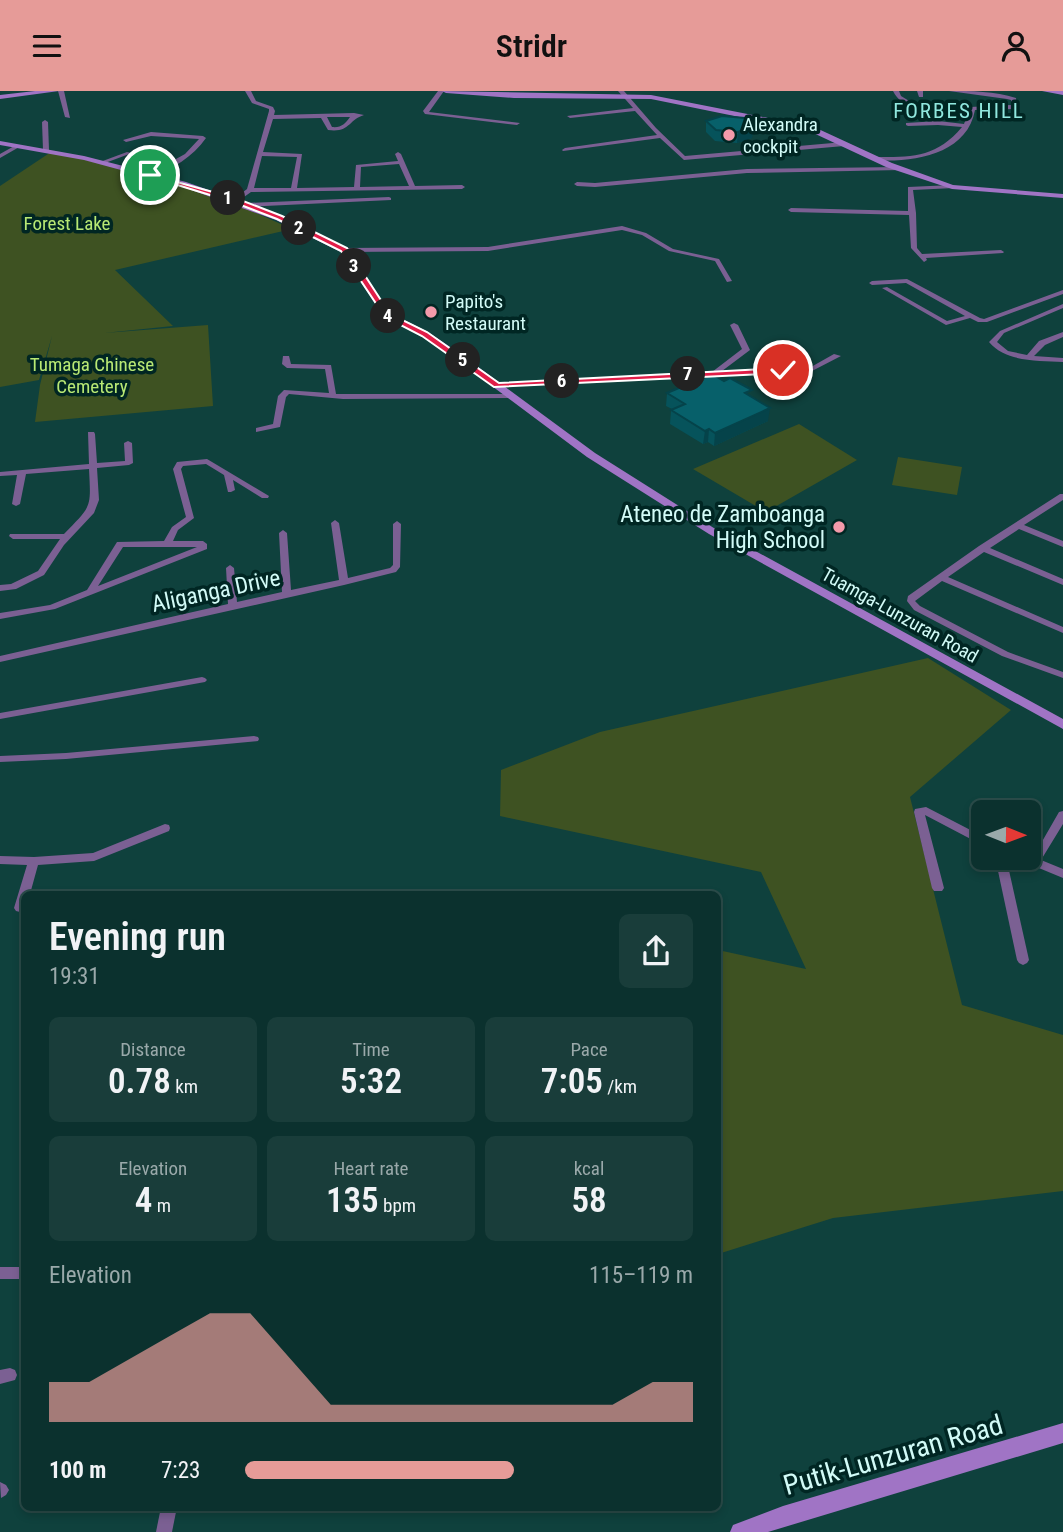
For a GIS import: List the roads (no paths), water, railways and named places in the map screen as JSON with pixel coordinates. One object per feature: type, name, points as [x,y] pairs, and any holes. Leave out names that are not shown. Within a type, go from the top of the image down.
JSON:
[{"type":"street","points":[[0,97],[55,91]]},
{"type":"street","points":[[61,91],[68,117]]},
{"type":"street","points":[[248,91],[257,104],[271,108],[250,190]]},
{"type":"street","points":[[441,91],[427,113],[517,123]]},
{"type":"street","points":[[446,91],[553,97],[623,93],[651,96],[783,122],[822,133],[899,169],[952,187]]},
{"type":"street","points":[[896,91],[899,97],[912,105]]},
{"type":"street","points":[[875,159],[919,157],[937,153],[967,126],[974,107],[1014,107],[1014,99],[1011,98],[952,91]]},
{"type":"street","points":[[1046,91],[1063,93]]},
{"type":"street","points":[[958,99],[969,92]]},
{"type":"street","points":[[623,93],[636,110],[684,158],[844,144]]},
{"type":"street","points":[[570,116],[636,110]]},
{"type":"street","points":[[270,117],[357,115],[346,128],[332,129],[323,116]]},
{"type":"street","points":[[45,122],[46,150]]},
{"type":"street","points":[[908,124],[967,126]]},
{"type":"street","points":[[126,140],[151,134],[203,138],[175,163],[150,175]]},
{"type":"street","points":[[565,150],[661,136]]},
{"type":"street","points":[[0,143],[103,162],[235,201],[279,218],[344,250],[488,249],[622,228],[654,239],[669,250],[717,260],[729,281]]},
{"type":"street","points":[[0,156],[18,146]]},
{"type":"street","points":[[103,162],[129,153]]},
{"type":"street","points":[[260,154],[300,155],[294,188]]},
{"type":"street","points":[[398,154],[413,188]]},
{"type":"street","points":[[357,187],[358,166],[401,162]]},
{"type":"street","points":[[577,184],[595,185],[747,171],[899,169]]},
{"type":"street","points":[[235,201],[250,190],[463,187]]},
{"type":"street","points":[[1001,252],[923,258],[914,248],[911,188],[952,187],[1063,196]]},
{"type":"street","points":[[246,205],[389,199]]},
{"type":"street","points":[[791,211],[913,213]]},
{"type":"street","name":"Tuamga-Lunzuran Road","points":[[344,250],[387,315],[425,334],[591,455],[692,520],[1063,725]]},
{"type":"street","points":[[872,283],[907,281],[978,320],[990,320],[1063,292]]},
{"type":"street","points":[[885,288],[946,323],[953,324],[971,316]]},
{"type":"street","points":[[1063,306],[994,338],[995,345],[1000,349],[1063,360]]},
{"type":"street","points":[[715,373],[746,350],[734,325]]},
{"type":"street","points":[[1030,356],[1042,343],[1063,334]]},
{"type":"street","points":[[497,385],[813,369],[837,356]]},
{"type":"street","points":[[286,358],[286,364],[290,366],[328,367],[334,396]]},
{"type":"street","points":[[259,430],[277,425],[283,393],[334,396],[512,396]]},
{"type":"street","points":[[0,588],[13,587],[41,573],[66,537],[94,505],[91,434]]},
{"type":"street","points":[[0,474],[130,463],[128,443]]},
{"type":"street","points":[[167,544],[175,529],[190,518],[177,468],[180,464],[208,461],[265,496]]},
{"type":"street","points":[[16,504],[22,472]]},
{"type":"street","points":[[228,474],[231,490]]},
{"type":"street","points":[[1063,496],[911,598],[917,608],[1005,655],[1063,675]]},
{"type":"street","points":[[1052,503],[1063,507]]},
{"type":"street","points":[[335,523],[344,582]]},
{"type":"street","name":"Aliganga Drive","points":[[0,659],[388,572],[396,567],[397,524]]},
{"type":"street","points":[[1020,526],[1063,544]]},
{"type":"street","points":[[283,533],[287,595]]},
{"type":"street","points":[[13,535],[66,537]]},
{"type":"street","points":[[0,616],[52,607],[205,546],[120,544],[91,590]]},
{"type":"street","points":[[982,548],[1063,582]]},
{"type":"street","points":[[230,568],[233,605]]},
{"type":"street","points":[[941,577],[1063,630]]},
{"type":"street","points":[[0,716],[202,680]]},
{"type":"street","points":[[0,759],[66,757],[254,739]]},
{"type":"street","points":[[937,888],[919,812],[926,811],[971,835]]},
{"type":"street","points":[[1041,854],[1059,829],[1063,815]]},
{"type":"street","points":[[0,860],[94,857],[165,828]]},
{"type":"street","points":[[25,891],[34,861]]},
{"type":"street","points":[[1041,865],[1063,874]]},
{"type":"street","points":[[1003,870],[1023,960]]},
{"type":"street","points":[[0,1273],[20,1273]]},
{"type":"street","name":"Putik-Lunzuran Road","points":[[740,1532],[785,1524],[1063,1433]]},
{"type":"street","points":[[164,1532],[168,1511]]},
{"type":"place","name":"Alexandra cockpit","points":[[729,135]]},
{"type":"place","name":"Papito's Restaurant","points":[[431,312]]},
{"type":"place","name":"Ateneo de Zamboanga High School","points":[[839,527]]},
{"type":"district","name":"FORBES HILL","points":[[959,111]]},
{"type":"park label","name":"Forest Lake","points":[[67,223]]},
{"type":"park label","name":"Tumaga Chinese Cemetery","points":[[92,375]]}]
